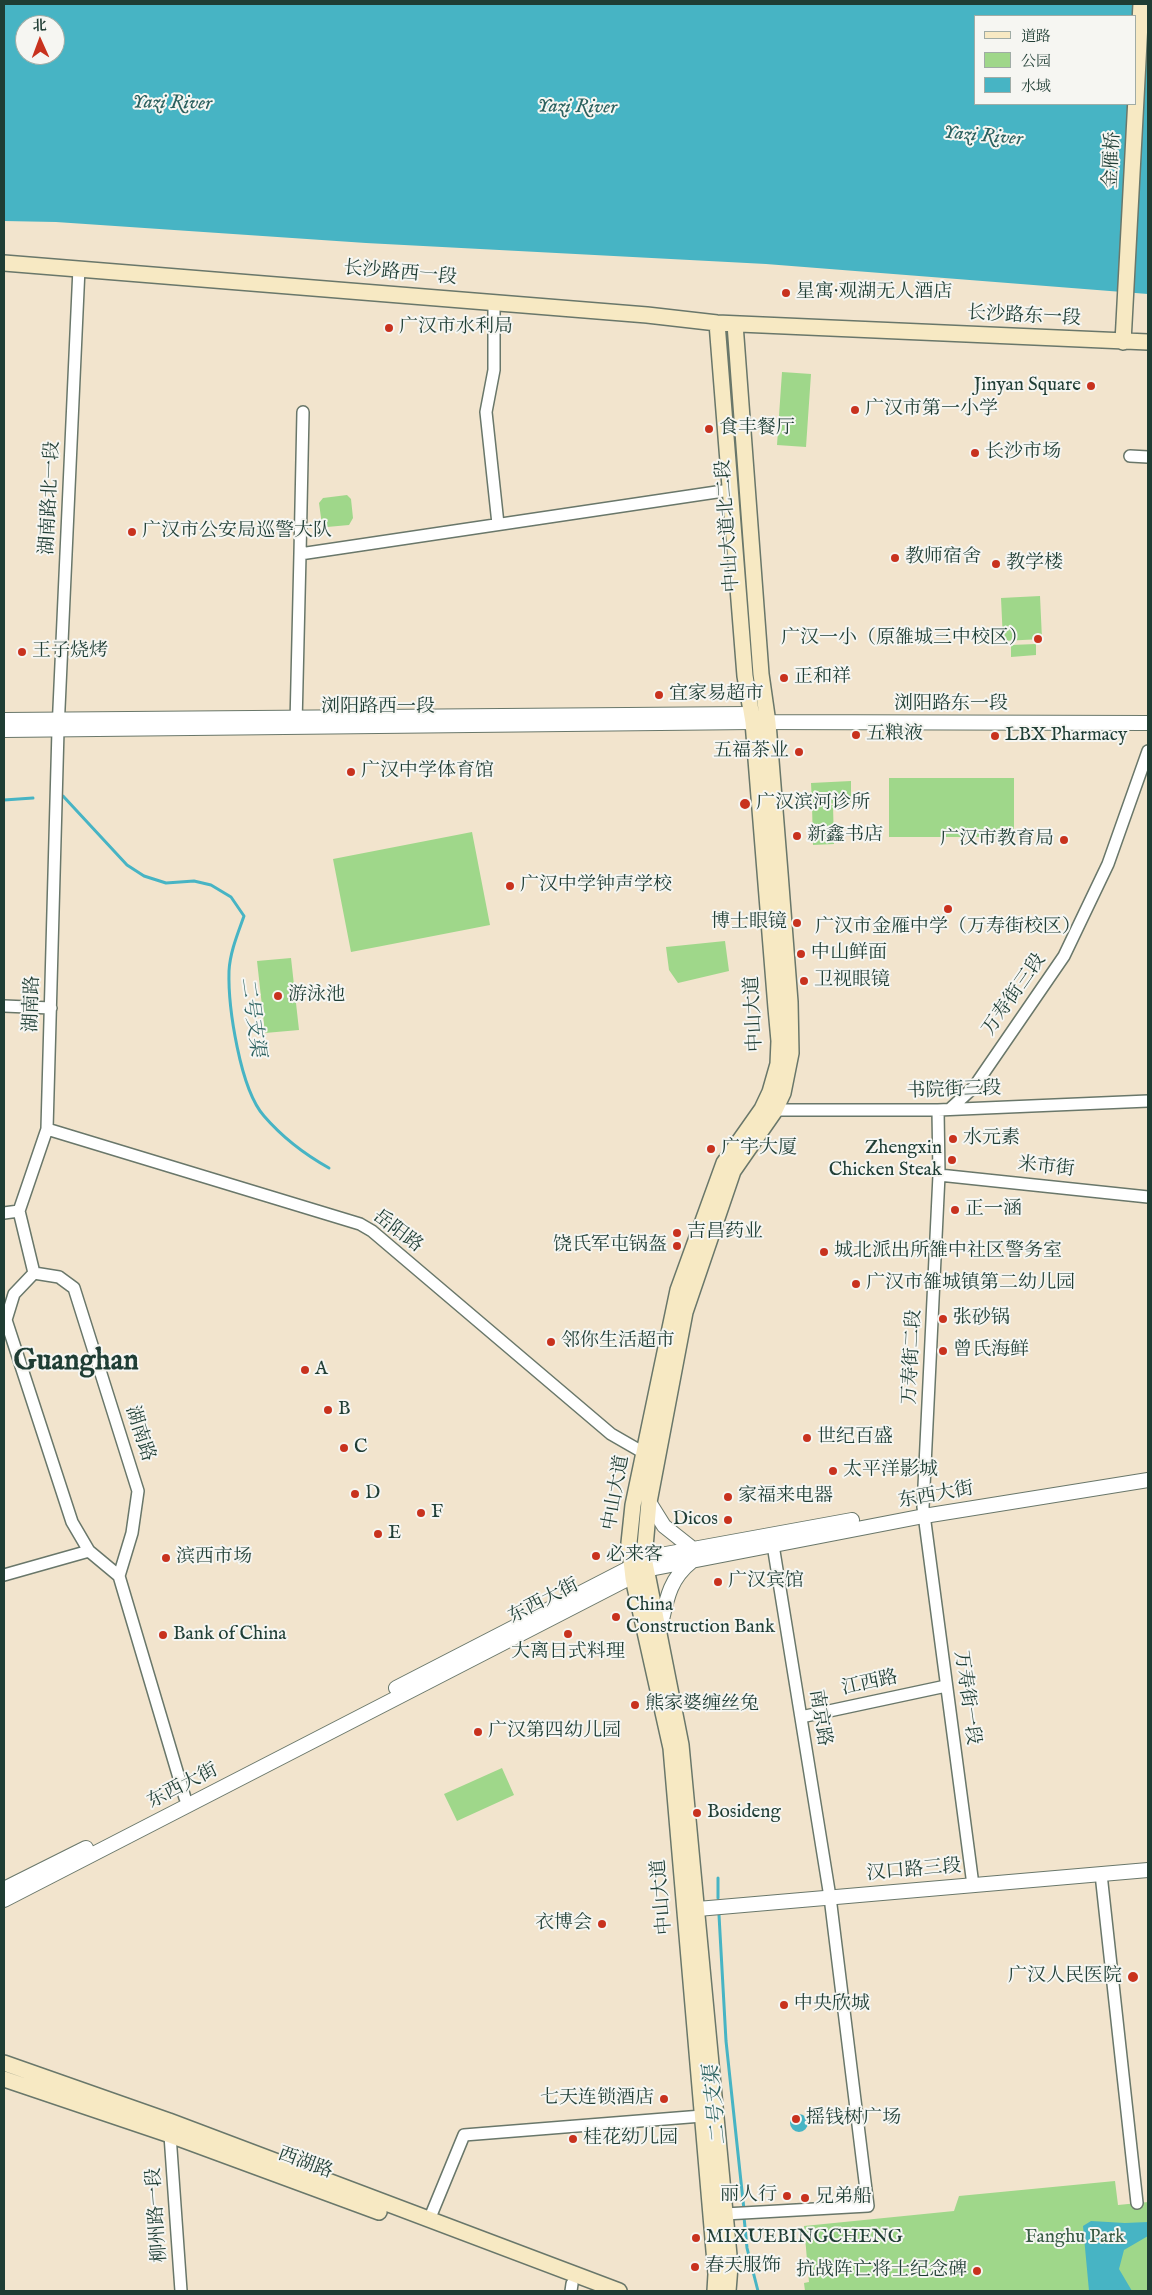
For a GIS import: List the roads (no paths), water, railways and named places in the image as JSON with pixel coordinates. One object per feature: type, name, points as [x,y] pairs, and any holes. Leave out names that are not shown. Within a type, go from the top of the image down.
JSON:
[{"type":"main road","name":"金雁桥","points":[[1137,82],[1141,4]]},
{"type":"main road","name":"金雁桥","points":[[1123,342],[1136,105]]},
{"type":"main road","name":"长沙路西一段","points":[[4,263],[494,302],[717,323]]},
{"type":"main road","name":"长沙路东一段","points":[[717,323],[1148,342]]},
{"type":"main road","name":"中山大道北二段","points":[[717,323],[745,676],[757,720]]},
{"type":"main road","name":"中山大道北二段","points":[[735,324],[761,674],[757,720]]},
{"type":"main road","name":"中山大道","points":[[728,2291],[738,2213],[690,1909],[671,1748],[638,1568],[684,1312],[732,1170],[768,1110],[770,1092],[778,1064],[779,1041],[757,720]]},
{"type":"main road","name":"中山大道","points":[[715,2291],[716,2274],[702,2116],[681,1744],[658,1634],[629,1543],[633,1505],[678,1290],[724,1163],[768,1110]]},
{"type":"main road","name":"西湖路","points":[[4,2063],[169,2121],[619,2291]]},
{"type":"main road","name":"西湖路","points":[[4,2079],[170,2135],[572,2288],[591,2291]]},
{"type":"street","name":"湖南路北一段","points":[[58,725],[79,268]]},
{"type":"street","points":[[494,302],[494,370],[486,412],[498,524]]},
{"type":"street","points":[[296,722],[303,412]]},
{"type":"street","points":[[1130,456],[1148,457]]},
{"type":"street","points":[[300,554],[730,490]]},
{"type":"street","points":[[4,720],[58,725]]},
{"type":"street","name":"浏阳路西一段","points":[[4,730],[58,725],[757,720]]},
{"type":"street","name":"浏阳路东一段","points":[[757,720],[1148,723]]},
{"type":"street","name":"湖南路","points":[[19,1211],[47,1129],[58,725]]},
{"type":"street","name":"万寿街三段","points":[[950,1109],[974,1087],[1064,956],[1108,864],[1148,751]]},
{"type":"street","points":[[4,1006],[51,1008]]},
{"type":"street","name":"书院街三段","points":[[768,1110],[938,1110],[1148,1101]]},
{"type":"street","name":"万寿街二段","points":[[923,1512],[940,1175],[938,1110]]},
{"type":"street","name":"岳阳路","points":[[47,1129],[360,1224],[372,1231],[611,1434],[644,1453]]},
{"type":"street","name":"米市街","points":[[940,1175],[1148,1197]]},
{"type":"street","points":[[4,1213],[19,1211],[34,1273],[14,1294],[6,1320],[72,1522],[89,1551],[119,1576],[184,1798]]},
{"type":"street","name":"湖南路","points":[[34,1273],[59,1277],[74,1288],[138,1491],[132,1533],[119,1576]]},
{"type":"street","name":"东西大街","points":[[4,1889],[638,1568],[693,1555],[1148,1471]]},
{"type":"street","name":"东西大街","points":[[693,1555],[773,1545],[923,1512],[1148,1480]]},
{"type":"street","points":[[649,1502],[664,1526],[693,1555],[677,1574],[671,1585],[658,1634]]},
{"type":"street","name":"万寿街一段","points":[[923,1512],[973,1885]]},
{"type":"street","name":"南京路","points":[[738,2213],[868,2206],[830,1897],[773,1545]]},
{"type":"street","points":[[4,1575],[89,1551]]},
{"type":"street","name":"东西大街","points":[[4,1900],[638,1568]]},
{"type":"street","name":"江西路","points":[[801,1717],[946,1686]]},
{"type":"street","name":"汉口路三段","points":[[690,1909],[1148,1870]]},
{"type":"street","points":[[1101,1874],[1137,2203]]},
{"type":"street","points":[[429,2220],[464,2135],[702,2116]]},
{"type":"street","name":"柳州路一段","points":[[170,2135],[181,2291]]},
{"type":"water","name":"Yazi River","points":[[4,4],[1148,4],[1148,294],[766,264],[366,243],[56,222],[4,221]]},
{"type":"water","points":[[795,2114],[803,2114],[808,2119],[806,2130],[795,2132],[790,2127],[790,2119]]},
{"type":"water","points":[[1091,2221],[1148,2222],[1148,2236],[1124,2250],[1119,2269],[1132,2291],[1089,2291],[1083,2226]]},
{"type":"waterway","name":"二号支渠","points":[[63,796],[127,865],[144,876],[166,883],[194,881],[211,885],[231,897],[244,916],[231,957],[229,986],[233,1026],[248,1087],[264,1116],[302,1151],[329,1168]]},
{"type":"waterway","name":"二号支渠","points":[[4,800],[33,798]]},
{"type":"waterway","name":"二号支渠","points":[[718,1878],[718,1898]]},
{"type":"waterway","name":"二号支渠","points":[[719,1915],[726,2041],[744,2210]]},
{"type":"waterway","name":"二号支渠","points":[[744,2217],[747,2248],[758,2291]]},
{"type":"place","name":"星寓·观湖无人酒店","points":[[786,293]]},
{"type":"place","name":"广汉市水利局","points":[[389,328]]},
{"type":"place","name":"Jinyan Square","points":[[1091,386]]},
{"type":"place","name":"广汉市第一小学","points":[[855,410]]},
{"type":"place","name":"食丰餐厅","points":[[709,429]]},
{"type":"place","name":"长沙市场","points":[[975,453]]},
{"type":"place","name":"广汉市公安局巡警大队","points":[[132,532]]},
{"type":"place","name":"教师宿舍","points":[[895,558]]},
{"type":"place","name":"教学楼","points":[[996,564]]},
{"type":"place","name":"广汉一小（原雒城三中校区）","points":[[1038,639]]},
{"type":"place","name":"王子烧烤","points":[[22,652]]},
{"type":"place","name":"正和祥","points":[[784,678]]},
{"type":"place","name":"宜家易超市","points":[[659,695]]},
{"type":"place","name":"五粮液","points":[[856,735]]},
{"type":"place","name":"LBX Pharmacy","points":[[995,736]]},
{"type":"place","name":"五福茶业","points":[[799,752]]},
{"type":"place","name":"广汉中学体育馆","points":[[351,772]]},
{"type":"place","name":"广汉滨河诊所","points":[[745,804]]},
{"type":"place","name":"新鑫书店","points":[[797,836]]},
{"type":"place","name":"广汉市教育局","points":[[1064,840]]},
{"type":"place","name":"广汉中学钟声学校","points":[[510,886]]},
{"type":"place","name":"广汉市金雁中学（万寿街校区）","points":[[948,909]]},
{"type":"place","name":"博士眼镜","points":[[797,923]]},
{"type":"place","name":"中山鲜面","points":[[801,954]]},
{"type":"place","name":"卫视眼镜","points":[[804,981]]},
{"type":"place","name":"游泳池","points":[[278,996]]},
{"type":"place","name":"水元素","points":[[953,1139]]},
{"type":"place","name":"广宇大厦","points":[[711,1149]]},
{"type":"place","name":"Zhengxin Chicken Steak","points":[[952,1160]]},
{"type":"place","name":"正一涵","points":[[955,1210]]},
{"type":"place","name":"吉昌药业","points":[[677,1233]]},
{"type":"place","name":"饶氏军屯锅盔","points":[[677,1246]]},
{"type":"place","name":"城北派出所雒中社区警务室","points":[[824,1252]]},
{"type":"place","name":"广汉市雒城镇第二幼儿园","points":[[856,1284]]},
{"type":"place","name":"张砂锅","points":[[943,1319]]},
{"type":"place","name":"邻你生活超市","points":[[551,1342]]},
{"type":"place","name":"曾氏海鲜","points":[[943,1351]]},
{"type":"place","name":"A","points":[[305,1370]]},
{"type":"place","name":"B","points":[[328,1410]]},
{"type":"place","name":"世纪百盛","points":[[807,1438]]},
{"type":"place","name":"C","points":[[344,1448]]},
{"type":"place","name":"太平洋影城","points":[[833,1471]]},
{"type":"place","name":"D","points":[[355,1494]]},
{"type":"place","name":"家福来电器","points":[[728,1497]]},
{"type":"place","name":"F","points":[[421,1513]]},
{"type":"place","name":"Dicos","points":[[728,1520]]},
{"type":"place","name":"E","points":[[378,1534]]},
{"type":"place","name":"必来客","points":[[596,1556]]},
{"type":"place","name":"滨西市场","points":[[166,1558]]},
{"type":"place","name":"广汉宾馆","points":[[718,1582]]},
{"type":"place","name":"China Construction Bank","points":[[616,1617]]},
{"type":"place","name":"大离日式料理","points":[[568,1634]]},
{"type":"place","name":"Bank of China","points":[[163,1635]]},
{"type":"place","name":"熊家婆缠丝兔","points":[[635,1705]]},
{"type":"place","name":"广汉第四幼儿园","points":[[478,1732]]},
{"type":"place","name":"Bosideng","points":[[697,1813]]},
{"type":"place","name":"衣博会","points":[[602,1924]]},
{"type":"place","name":"广汉人民医院","points":[[1133,1977]]},
{"type":"place","name":"中央欣城","points":[[784,2005]]},
{"type":"place","name":"七天连锁酒店","points":[[664,2099]]},
{"type":"place","name":"摇钱树广场","points":[[796,2119]]},
{"type":"place","name":"桂花幼儿园","points":[[573,2139]]},
{"type":"place","name":"丽人行","points":[[787,2196]]},
{"type":"place","name":"兄弟船","points":[[805,2198]]},
{"type":"place","name":"MIXUEBINGCHENG","points":[[696,2238]]},
{"type":"place","name":"春天服饰","points":[[695,2267]]},
{"type":"place","name":"抗战阵亡将士纪念碑","points":[[977,2271]]},
{"type":"district","name":"Guanghan","points":[[76,1363]]},
{"type":"park label","name":"Fanghu Park","points":[[1075,2238]]}]
